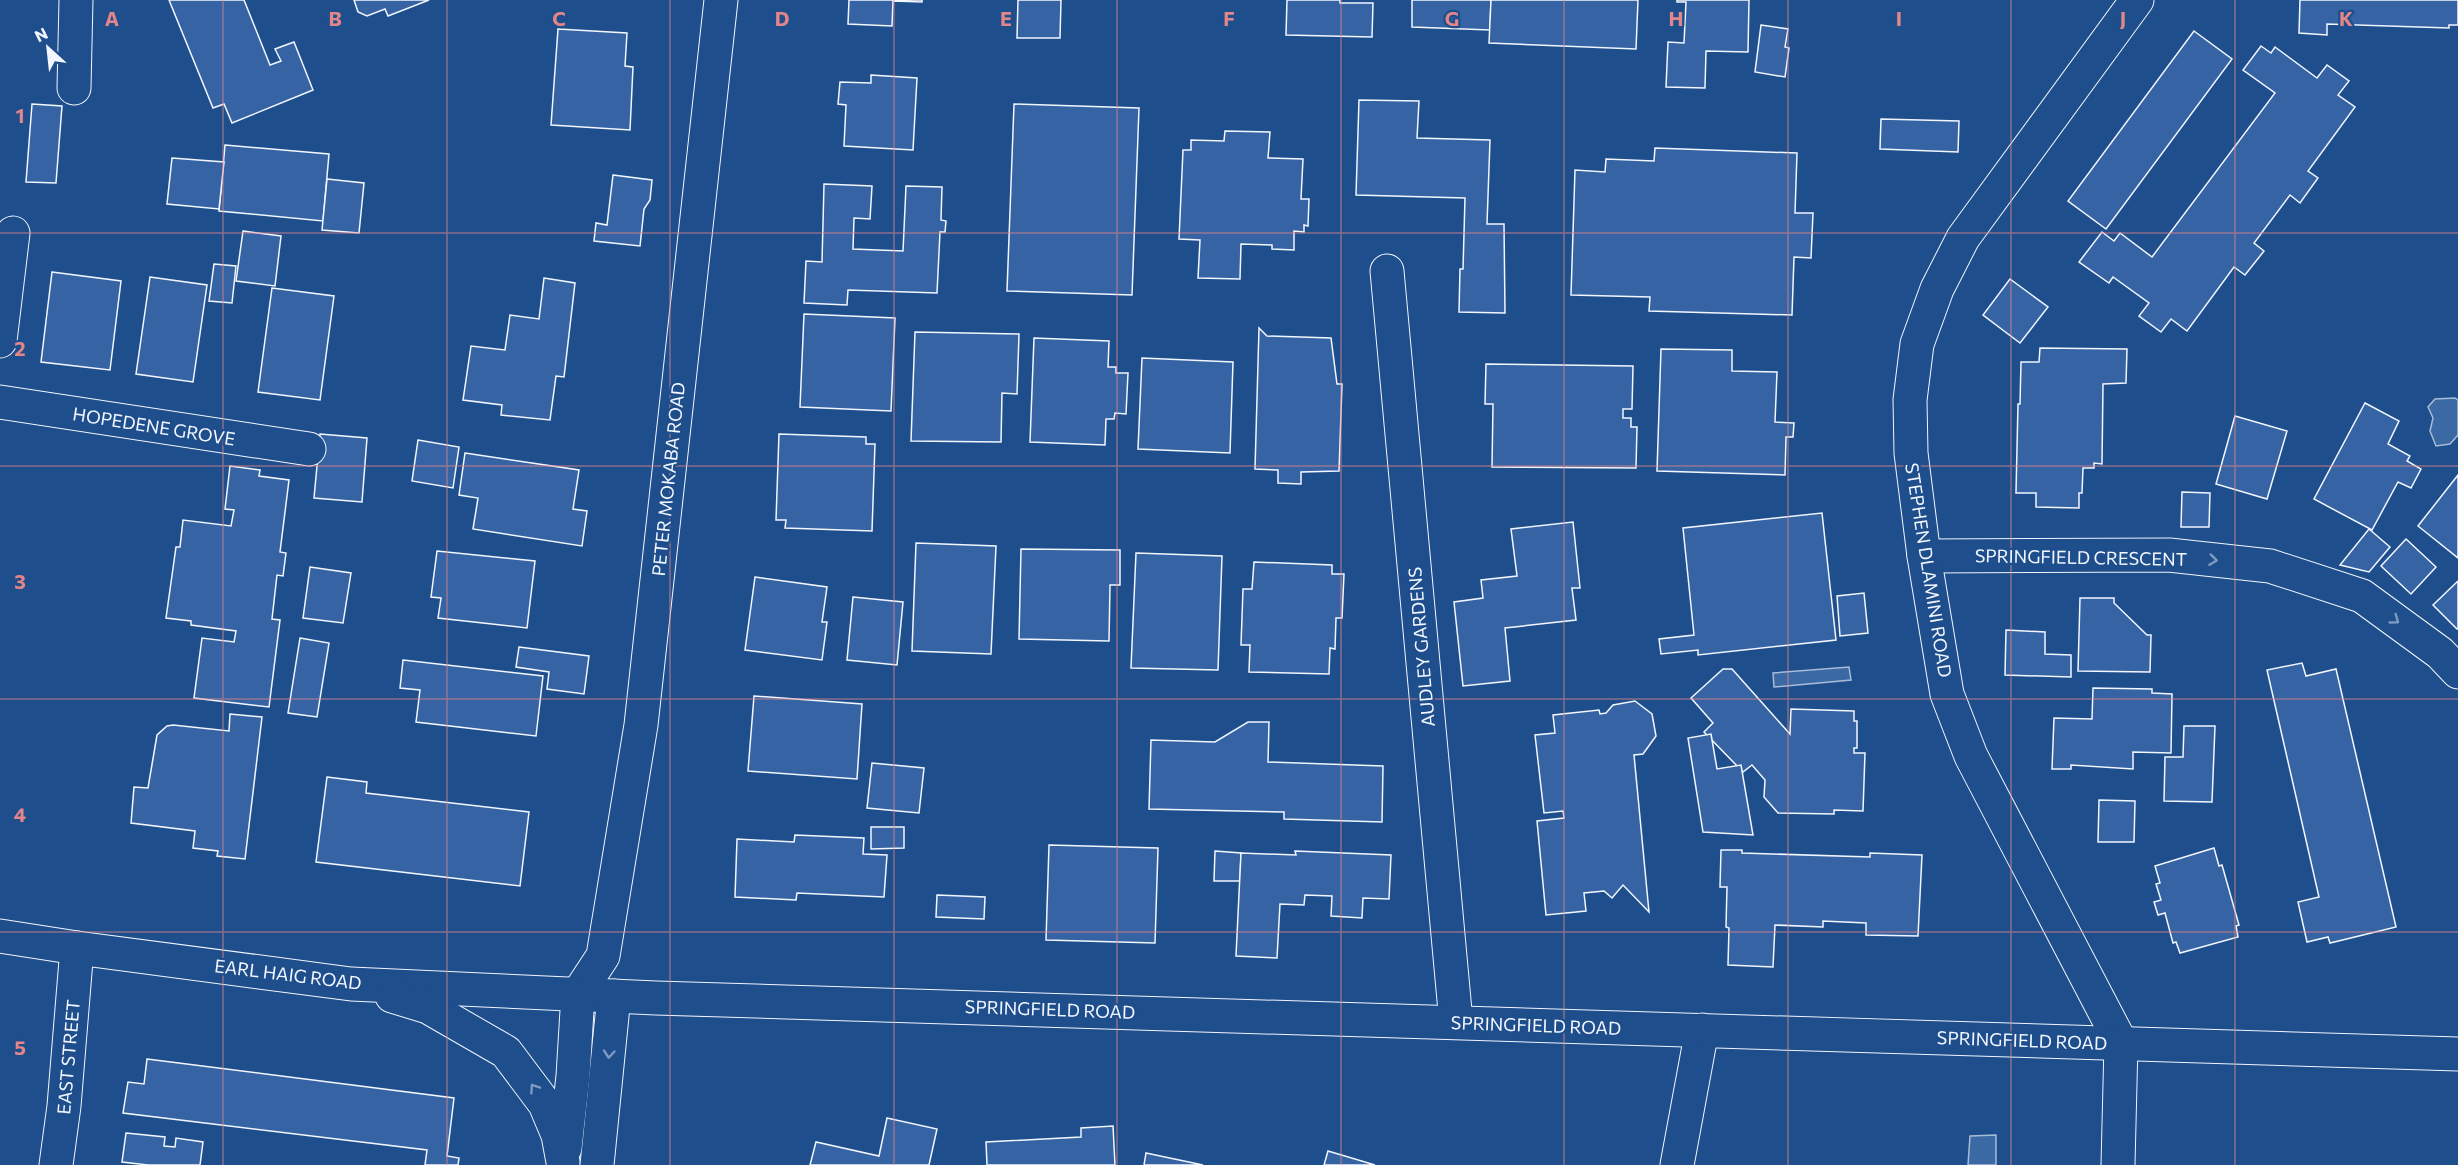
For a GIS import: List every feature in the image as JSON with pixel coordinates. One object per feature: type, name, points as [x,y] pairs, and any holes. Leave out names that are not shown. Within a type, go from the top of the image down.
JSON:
[{"type":"street","points":[[74,88],[76,0]]},
{"type":"street","name":"PETER MOKABA ROAD","points":[[563,1163],[573,1076],[578,994],[603,956],[641,725],[721,0]]},
{"type":"street","name":"STEPHEN DLAMINI ROAD","points":[[2118,1165],[2121,1043],[1971,756],[1947,694],[1924,556],[1911,453],[1910,400],[1917,345],[1937,289],[1963,238],[2137,0]]},
{"type":"street","points":[[0,341],[13,233]]},
{"type":"street","name":"AUDLEY GARDENS","points":[[1388,271],[1456,1022]]},
{"type":"street","name":"HOPEDENE GROVE","points":[[0,402],[309,449]]},
{"type":"street","name":"SPRINGFIELD CRESCENT","points":[[1924,556],[2169,555],[2270,566],[2362,596],[2440,653],[2458,672]]},
{"type":"street","name":"EARL HAIG ROAD","points":[[0,936],[351,984],[614,996]]},
{"type":"street","name":"EAST STREET","points":[[56,1165],[64,1106],[77,948]]},
{"type":"street","name":"PETER MOKABA ROAD","points":[[597,1165],[614,996],[603,956]]},
{"type":"street","points":[[351,984],[428,1007],[506,1052],[545,1104],[558,1135],[563,1163]]},
{"type":"street","name":"SPRINGFIELD ROAD","points":[[614,996],[2458,1054]]},
{"type":"street","points":[[1677,1165],[1702,1030]]},
{"type":"water","points":[[2455,398],[2458,400],[2458,435],[2450,444],[2436,446],[2430,431],[2433,418],[2428,407],[2435,399]]},
{"type":"water","points":[[1849,667],[1851,680],[1774,687],[1773,673]]},
{"type":"water","points":[[1996,1135],[1996,1165],[1968,1165],[1970,1136]]},
{"type":"building","points":[[169,0],[244,0],[270,65],[281,61],[275,49],[294,42],[313,90],[232,123],[224,104],[213,108]]},
{"type":"building","points":[[354,0],[429,0],[388,16],[385,9],[367,16],[358,12]]},
{"type":"building","points":[[849,0],[922,0],[922,2],[893,1],[892,26],[848,24]]},
{"type":"building","points":[[1018,0],[1061,0],[1060,38],[1017,38]]},
{"type":"building","points":[[1287,0],[1340,0],[1340,3],[1373,3],[1372,37],[1286,35]]},
{"type":"building","points":[[1412,0],[1491,0],[1490,30],[1412,27]]},
{"type":"building","points":[[1491,0],[1638,0],[1636,49],[1489,43]]},
{"type":"building","points":[[1677,0],[1749,0],[1748,52],[1706,51],[1705,88],[1666,87],[1668,42],[1684,43],[1686,2],[1677,2]]},
{"type":"building","points":[[2300,0],[2458,0],[2458,25],[2449,25],[2449,28],[2327,24],[2327,35],[2299,33]]},
{"type":"building","points":[[1761,25],[1788,29],[1785,47],[1789,48],[1785,77],[1755,72]]},
{"type":"building","points":[[558,29],[627,33],[625,66],[633,67],[630,130],[551,125]]},
{"type":"building","points":[[2194,31],[2232,59],[2106,229],[2068,201]]},
{"type":"building","points":[[2261,46],[2271,53],[2275,47],[2317,78],[2327,65],[2349,81],[2338,95],[2355,107],[2308,171],[2318,178],[2300,203],[2290,195],[2254,243],[2264,251],[2245,275],[2234,267],[2187,331],[2171,319],[2161,332],[2139,316],[2149,303],[2113,277],[2109,283],[2079,262],[2102,232],[2114,241],[2120,233],[2152,257],[2275,93],[2243,70]]},
{"type":"building","points":[[871,75],[917,78],[913,150],[844,146],[846,105],[838,104],[840,82],[871,83]]},
{"type":"building","points":[[1359,100],[1419,101],[1417,138],[1490,140],[1487,224],[1504,224],[1505,313],[1459,312],[1465,198],[1356,195]]},
{"type":"building","points":[[32,104],[62,106],[56,183],[26,182]]},
{"type":"building","points":[[1014,104],[1139,108],[1132,295],[1007,291]]},
{"type":"building","points":[[1881,119],[1959,121],[1958,152],[1880,149]]},
{"type":"building","points":[[1225,131],[1270,132],[1268,158],[1303,159],[1301,199],[1309,199],[1308,226],[1304,225],[1304,232],[1294,231],[1294,250],[1272,249],[1272,245],[1241,244],[1240,279],[1198,278],[1200,240],[1179,239],[1183,150],[1191,150],[1191,140],[1224,141]]},
{"type":"building","points":[[225,145],[329,154],[323,221],[219,211]]},
{"type":"building","points":[[1655,148],[1797,153],[1795,213],[1813,213],[1811,258],[1794,257],[1792,315],[1649,311],[1650,297],[1571,295],[1575,170],[1605,172],[1606,159],[1654,161]]},
{"type":"building","points":[[172,158],[224,162],[219,209],[167,204]]},
{"type":"building","points":[[613,175],[652,180],[650,200],[644,209],[640,246],[594,241],[596,223],[607,225]]},
{"type":"building","points":[[327,179],[364,183],[359,233],[322,230]]},
{"type":"building","points":[[824,184],[872,186],[870,219],[854,218],[853,249],[903,251],[906,186],[942,187],[941,220],[946,221],[945,232],[940,232],[937,293],[848,290],[847,305],[804,303],[806,261],[822,262]]},
{"type":"building","points":[[243,231],[281,236],[275,286],[236,281]]},
{"type":"building","points":[[214,264],[236,266],[232,303],[209,301]]},
{"type":"building","points":[[52,272],[121,281],[110,370],[41,362]]},
{"type":"building","points":[[150,277],[207,285],[193,382],[136,374]]},
{"type":"building","points":[[544,278],[575,283],[564,377],[556,376],[550,420],[501,415],[502,405],[463,400],[471,346],[505,350],[510,315],[539,319]]},
{"type":"building","points":[[2010,279],[2048,307],[2020,343],[1983,315]]},
{"type":"building","points":[[272,288],[334,296],[320,400],[258,392]]},
{"type":"building","points":[[804,314],[895,318],[891,411],[800,407]]},
{"type":"building","points":[[1259,328],[1267,336],[1331,338],[1337,384],[1342,384],[1339,471],[1301,472],[1301,484],[1278,483],[1278,470],[1255,469]]},
{"type":"building","points":[[915,332],[1019,334],[1017,394],[1002,393],[1001,442],[911,441]]},
{"type":"building","points":[[1034,338],[1109,341],[1108,367],[1116,367],[1116,373],[1128,373],[1126,414],[1115,413],[1114,419],[1106,419],[1105,445],[1030,442]]},
{"type":"building","points":[[2040,348],[2127,349],[2126,383],[2103,384],[2102,464],[2094,463],[2094,468],[2083,468],[2079,508],[2036,507],[2036,493],[2016,493],[2021,362],[2039,362]]},
{"type":"building","points":[[1661,349],[1732,350],[1732,371],[1777,372],[1775,422],[1794,423],[1793,437],[1786,437],[1785,475],[1657,471]]},
{"type":"building","points":[[1142,358],[1233,362],[1230,453],[1138,449]]},
{"type":"building","points":[[1486,364],[1633,366],[1632,409],[1623,409],[1623,418],[1631,418],[1631,427],[1637,427],[1636,468],[1492,467],[1493,404],[1485,404]]},
{"type":"building","points":[[2365,403],[2399,421],[2388,444],[2410,456],[2407,461],[2421,469],[2411,488],[2398,482],[2372,530],[2314,499]]},
{"type":"building","points":[[2235,416],[2287,431],[2267,499],[2216,484]]},
{"type":"building","points":[[320,434],[367,438],[362,502],[314,498]]},
{"type":"building","points":[[779,434],[866,437],[866,444],[875,444],[872,531],[785,528],[786,520],[776,520]]},
{"type":"building","points":[[418,440],[459,447],[453,488],[412,481]]},
{"type":"building","points":[[465,453],[579,470],[573,509],[587,511],[582,546],[473,529],[478,498],[459,495]]},
{"type":"building","points":[[230,466],[260,470],[259,476],[289,480],[280,552],[286,553],[283,576],[277,575],[272,619],[280,620],[269,707],[194,698],[202,638],[234,642],[236,631],[191,625],[191,621],[166,618],[176,547],[180,547],[183,520],[231,526],[234,510],[225,509]]},
{"type":"building","points":[[2458,475],[2458,558],[2418,526]]},
{"type":"building","points":[[2182,492],[2210,493],[2209,527],[2181,527]]},
{"type":"building","points":[[1822,513],[1836,640],[1698,655],[1698,650],[1661,654],[1659,639],[1694,635],[1683,528]]},
{"type":"building","points":[[1573,522],[1580,588],[1572,588],[1576,620],[1505,628],[1510,681],[1463,686],[1454,602],[1483,598],[1481,580],[1517,576],[1511,529]]},
{"type":"building","points":[[2369,529],[2390,547],[2369,572],[2340,565]]},
{"type":"building","points":[[2406,539],[2436,567],[2411,594],[2381,566]]},
{"type":"building","points":[[916,543],[996,546],[991,654],[912,651]]},
{"type":"building","points":[[1021,549],[1120,550],[1120,585],[1110,585],[1109,641],[1019,639]]},
{"type":"building","points":[[437,551],[535,561],[527,628],[438,618],[441,598],[431,597]]},
{"type":"building","points":[[1136,553],[1222,556],[1218,670],[1131,668]]},
{"type":"building","points":[[1254,562],[1332,565],[1332,574],[1344,574],[1342,618],[1336,618],[1335,649],[1330,648],[1329,674],[1249,672],[1250,645],[1241,645],[1243,589],[1252,589]]},
{"type":"building","points":[[310,567],[351,573],[343,623],[303,618]]},
{"type":"building","points":[[755,577],[827,587],[822,622],[827,622],[822,660],[745,650]]},
{"type":"building","points":[[2458,581],[2458,629],[2457,629],[2433,605]]},
{"type":"building","points":[[1864,593],[1868,633],[1840,636],[1837,596]]},
{"type":"building","points":[[853,597],[903,602],[897,665],[847,660]]},
{"type":"building","points":[[2080,598],[2114,598],[2114,603],[2147,635],[2151,635],[2150,672],[2078,671]]},
{"type":"building","points":[[2006,630],[2045,632],[2045,654],[2071,655],[2071,677],[2005,675]]},
{"type":"building","points":[[300,638],[329,643],[317,717],[288,713]]},
{"type":"building","points":[[519,647],[589,656],[584,694],[547,689],[549,672],[516,667]]},
{"type":"building","points":[[403,660],[543,676],[536,736],[416,722],[420,690],[400,688]]},
{"type":"building","points":[[2302,663],[2306,676],[2336,669],[2396,927],[2330,943],[2328,937],[2307,942],[2298,902],[2319,897],[2267,670]]},
{"type":"building","points":[[1723,669],[1732,669],[1790,734],[1791,709],[1854,711],[1854,721],[1857,721],[1857,748],[1854,748],[1854,753],[1865,753],[1863,811],[1834,810],[1834,814],[1778,813],[1764,797],[1765,780],[1752,765],[1743,772],[1704,732],[1713,723],[1691,698]]},
{"type":"building","points":[[2093,688],[2152,689],[2152,693],[2172,694],[2171,753],[2133,752],[2133,769],[2071,765],[2071,769],[2052,769],[2054,718],[2092,719]]},
{"type":"building","points":[[754,696],[862,704],[857,779],[748,771]]},
{"type":"building","points":[[1635,701],[1652,714],[1656,736],[1643,754],[1634,755],[1649,912],[1623,885],[1612,898],[1604,891],[1584,893],[1586,911],[1546,915],[1537,821],[1564,818],[1563,811],[1544,813],[1535,735],[1555,733],[1553,715],[1599,710],[1600,714],[1606,713],[1613,705]]},
{"type":"building","points":[[230,714],[262,717],[245,859],[217,856],[218,851],[193,848],[195,831],[131,823],[134,787],[148,788],[157,735],[167,726],[173,725],[229,731]]},
{"type":"building","points":[[1248,722],[1269,722],[1268,762],[1383,766],[1382,822],[1284,819],[1284,812],[1149,809],[1151,740],[1215,742]]},
{"type":"building","points":[[2184,726],[2215,726],[2212,802],[2164,801],[2165,757],[2183,757]]},
{"type":"building","points":[[1711,734],[1717,769],[1741,765],[1753,835],[1703,832],[1688,738]]},
{"type":"building","points":[[872,763],[924,768],[919,813],[867,808]]},
{"type":"building","points":[[327,777],[367,782],[366,793],[529,812],[520,886],[316,862]]},
{"type":"building","points":[[2099,800],[2135,801],[2134,842],[2098,842]]},
{"type":"building","points":[[871,827],[904,827],[904,848],[871,849]]},
{"type":"building","points":[[795,835],[864,838],[863,854],[887,855],[884,897],[797,893],[796,900],[735,897],[737,839],[794,842]]},
{"type":"building","points":[[1049,845],[1158,848],[1155,943],[1046,940]]},
{"type":"building","points":[[2214,848],[2219,866],[2222,865],[2239,925],[2236,926],[2238,937],[2180,953],[2176,942],[2173,943],[2165,913],[2158,915],[2154,902],[2161,900],[2156,884],[2160,883],[2155,866]]},
{"type":"building","points":[[1721,850],[1742,850],[1742,853],[1870,857],[1870,853],[1922,855],[1918,936],[1866,935],[1866,923],[1823,921],[1823,927],[1775,925],[1773,967],[1728,965],[1727,887],[1720,887]]},
{"type":"building","points":[[1215,851],[1241,853],[1240,881],[1214,881]]},
{"type":"building","points":[[1295,851],[1391,855],[1389,899],[1363,898],[1362,918],[1331,916],[1332,896],[1305,895],[1304,905],[1280,904],[1277,958],[1236,956],[1241,853],[1296,855]]},
{"type":"building","points":[[937,895],[985,897],[984,919],[936,917]]},
{"type":"building","points":[[147,1059],[454,1098],[447,1156],[459,1158],[458,1165],[425,1165],[427,1150],[123,1113],[128,1082],[144,1084]]},
{"type":"building","points":[[887,1118],[937,1129],[929,1165],[810,1165],[816,1142],[879,1156]]},
{"type":"building","points":[[1113,1126],[1115,1165],[987,1165],[986,1142],[1081,1137],[1081,1128]]},
{"type":"building","points":[[126,1133],[165,1137],[164,1146],[175,1147],[176,1138],[203,1142],[200,1165],[148,1165],[122,1162]]},
{"type":"building","points":[[1328,1151],[1375,1165],[1324,1165]]},
{"type":"building","points":[[1146,1153],[1203,1165],[1144,1165]]}]
